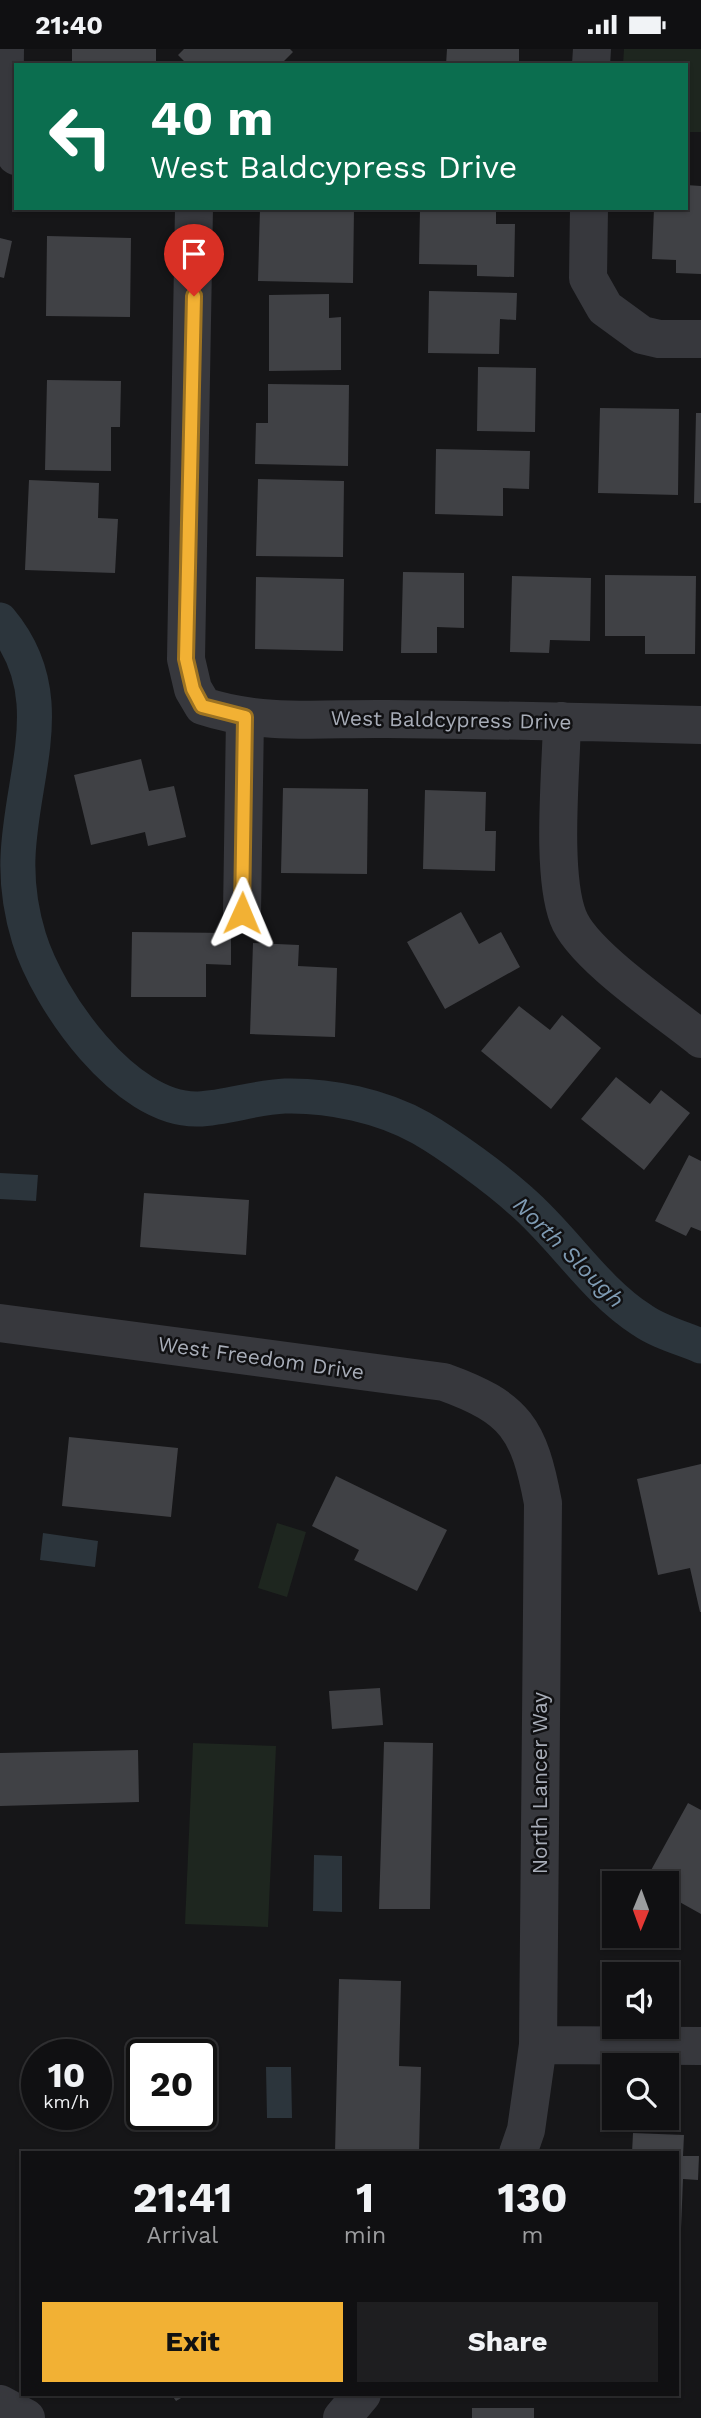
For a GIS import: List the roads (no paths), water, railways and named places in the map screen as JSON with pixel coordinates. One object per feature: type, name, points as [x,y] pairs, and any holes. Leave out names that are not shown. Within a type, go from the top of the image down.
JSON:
[{"type":"street","points":[[5,49],[4,133],[14,152]]},
{"type":"street","name":"West Baldcypress Drive","points":[[194,210],[186,659],[193,689],[202,706],[267,720],[562,721],[701,725]]},
{"type":"street","points":[[589,210],[588,278],[605,308],[642,335],[659,339],[701,339]]},
{"type":"street","points":[[242,913],[245,717]]},
{"type":"street","points":[[562,721],[559,875],[568,919],[596,955],[701,1039]]},
{"type":"street","name":"West Freedom Drive","points":[[0,1323],[444,1383],[484,1397],[512,1418]]},
{"type":"street","name":"North Lancer Way","points":[[512,1418],[535,1460],[543,1503],[538,2045],[526,2130],[519,2151]]},
{"type":"street","points":[[538,2045],[701,2046]]},
{"type":"street","points":[[342,2418],[360,2396]]},
{"type":"street","points":[[0,2404],[26,2418]]},
{"type":"waterway","name":"North Slough","points":[[0,620],[19,648],[30,677],[34,706],[34,735],[18,857],[19,888],[29,938],[53,991],[72,1020],[117,1072],[143,1092],[171,1105],[198,1109],[274,1097],[320,1097],[355,1103],[406,1120],[459,1152],[511,1192],[537,1215],[625,1308],[656,1328],[701,1346]]}]
